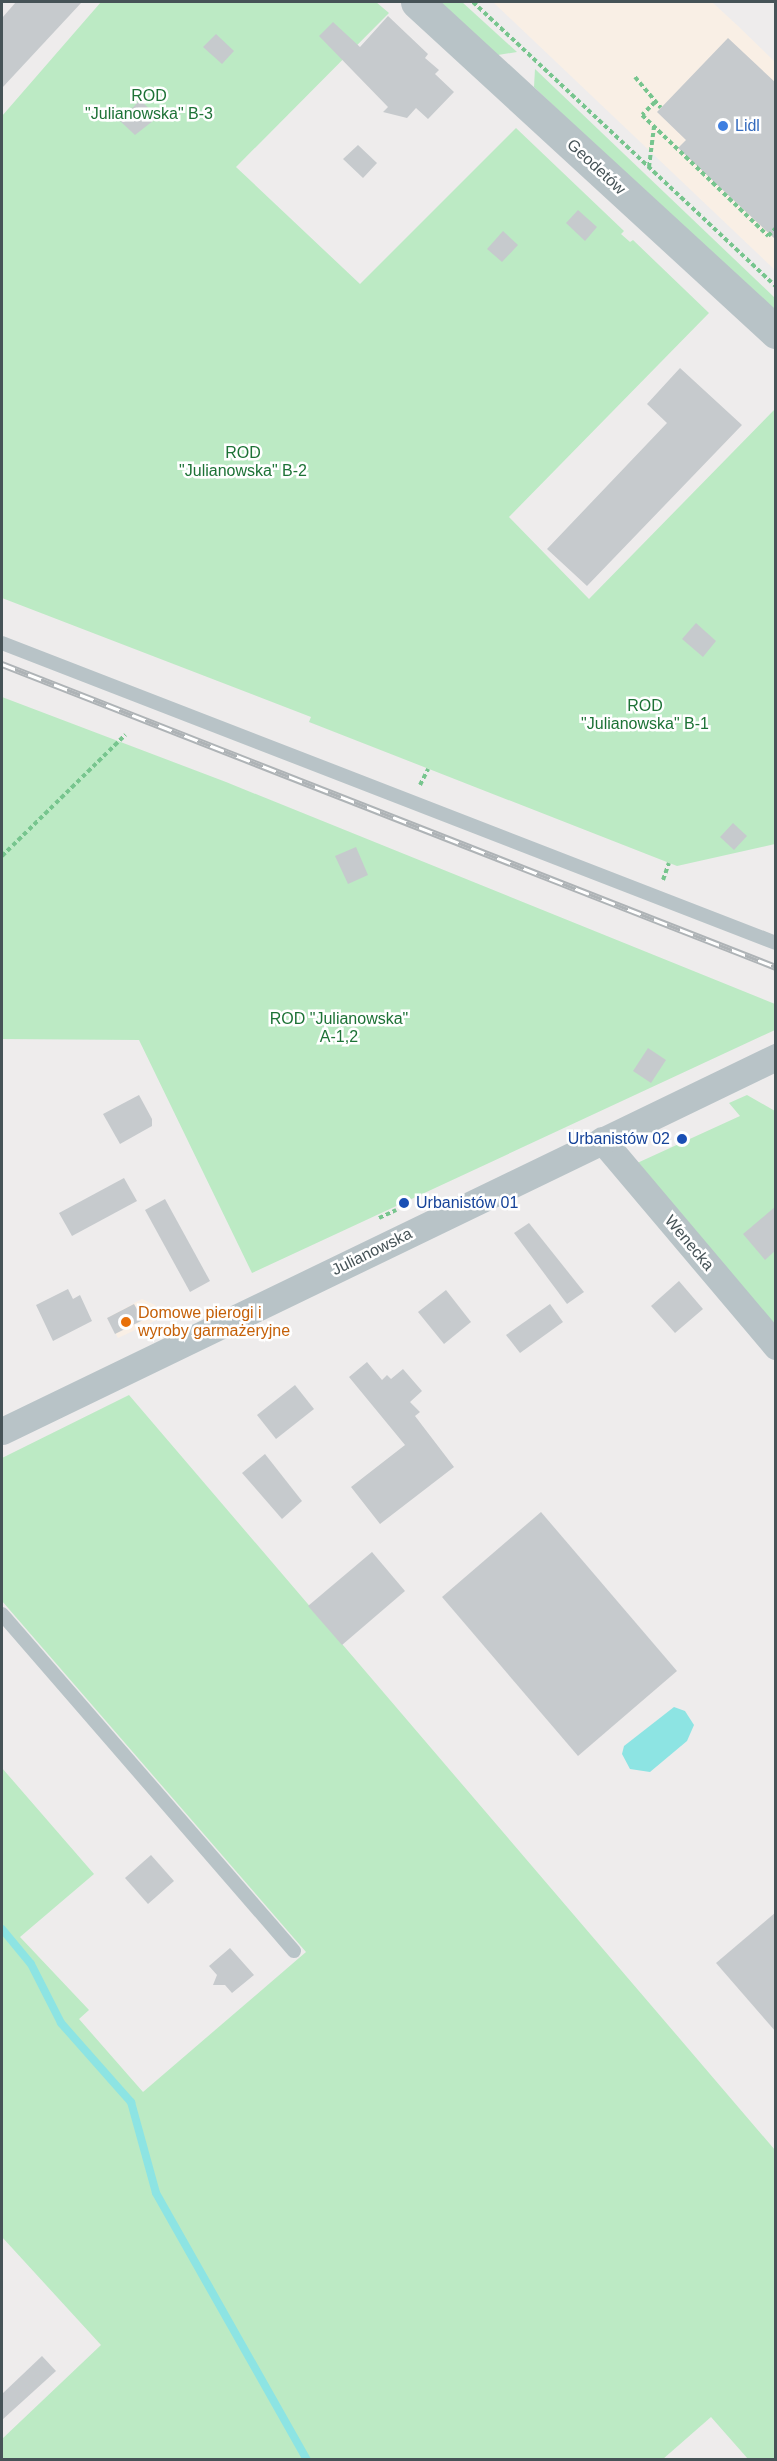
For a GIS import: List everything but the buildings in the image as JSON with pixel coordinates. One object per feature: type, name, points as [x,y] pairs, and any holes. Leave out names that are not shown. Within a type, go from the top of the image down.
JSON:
[{"type":"street","name":"Geodetów","points":[[417,2],[776,332]]},
{"type":"street","name":"Julianowska","points":[[2,1431],[776,1057]]},
{"type":"street","name":"Wenecka","points":[[602,1140],[776,1346]]},
{"type":"lane","points":[[2,643],[776,943]]},
{"type":"lane","points":[[2,1614],[294,1952]]},
{"type":"path","points":[[473,2],[776,287]]},
{"type":"path","points":[[635,77],[661,108]]},
{"type":"path","points":[[655,102],[642,116],[768,236],[776,228]]},
{"type":"path","points":[[649,168],[654,127]]},
{"type":"path","points":[[2,856],[125,735]]},
{"type":"shaded area","points":[[493,2],[712,2],[738,26],[775,62],[775,270]]},
{"type":"shaded area","points":[[142,1299],[155,1305],[161,1318],[118,1338],[107,1318]]},
{"type":"green space","points":[[101,2],[376,2],[389,13],[236,167],[360,284],[516,128],[624,231],[621,234],[630,242],[633,240],[709,313],[509,517],[589,599],[775,409],[775,844],[677,866],[309,722],[311,717],[2,598],[2,116]]},
{"type":"green space","points":[[434,2],[462,2],[517,52],[498,55]]},
{"type":"green space","points":[[535,69],[775,298],[775,317],[534,87]]},
{"type":"green space","name":"ROD \"Julianowska\" A-1,2","points":[[2,697],[226,782],[775,1004],[775,1030],[252,1273],[139,1040],[2,1039]]},
{"type":"green space","points":[[747,1095],[775,1111],[775,1328],[635,1164],[740,1116],[729,1103]]},
{"type":"green space","points":[[129,1395],[775,2150],[775,2459],[748,2459],[711,2417],[663,2459],[2,2459],[2,2439],[101,2345],[2,2237],[2,1768],[94,1874],[20,1937],[89,2010],[79,2019],[143,2092],[306,1952],[2,1601],[2,1458]]},
{"type":"water","points":[[674,1707],[685,1711],[694,1725],[687,1741],[650,1772],[630,1769],[622,1754],[624,1746]]},
{"type":"waterway","points":[[2,1929],[31,1964],[61,2023],[131,2102],[156,2193],[307,2460]]},
{"type":"railway","points":[[2,664],[776,967]]},
{"type":"place","name":"Lidl","points":[[723,126]]},
{"type":"place","name":"Urbanistów 02","points":[[682,1139]]},
{"type":"place","name":"Urbanistów 01","points":[[404,1203]]},
{"type":"place","name":"Domowe pierogi i wyroby garmażeryjne","points":[[126,1322]]},
{"type":"park label","name":"ROD \"Julianowska\" B-3","points":[[149,105]]},
{"type":"park label","name":"ROD \"Julianowska\" B-2","points":[[243,462]]},
{"type":"park label","name":"ROD \"Julianowska\" B-1","points":[[645,715]]}]
